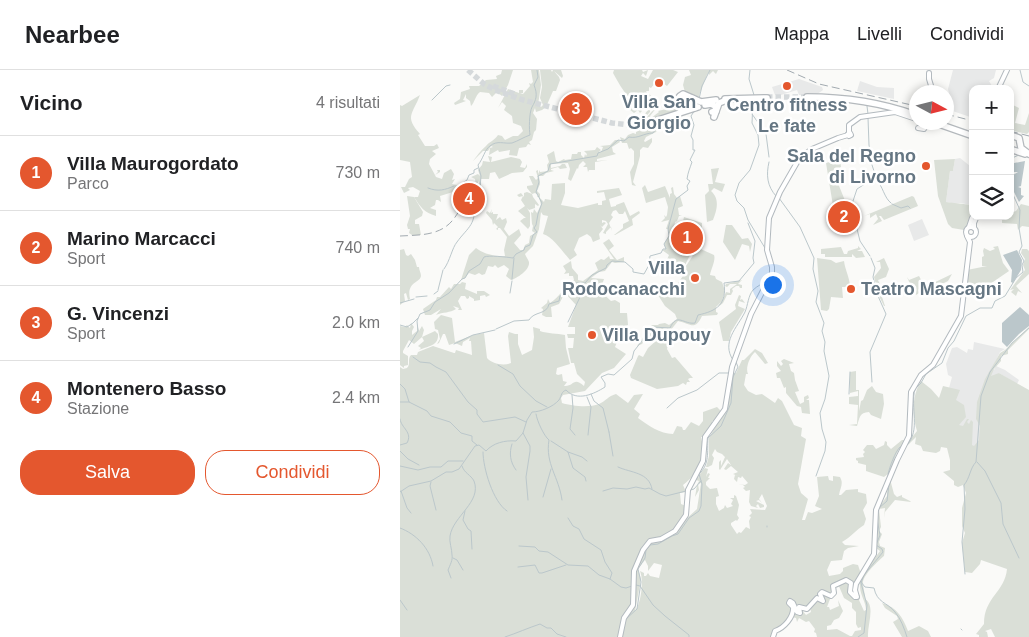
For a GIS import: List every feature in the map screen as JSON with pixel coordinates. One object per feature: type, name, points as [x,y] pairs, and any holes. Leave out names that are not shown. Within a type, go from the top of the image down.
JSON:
[{"type":"highway","points":[[679,112],[686,108],[687,101],[681,99],[676,103],[680,96],[684,94],[699,105],[711,104],[715,106],[716,112],[713,114],[719,103],[725,100]]},
{"type":"highway","points":[[748,97],[725,100],[716,100],[699,105],[655,120],[679,112],[699,105],[725,100],[735,98],[748,97],[764,97]]},
{"type":"highway","points":[[807,98],[838,98],[864,101],[887,106],[909,117]]},
{"type":"highway","points":[[954,129],[969,135]]},
{"type":"highway","points":[[1014,136],[1018,137],[1027,154]]},
{"type":"highway","points":[[1014,148],[1018,147],[1020,141]]},
{"type":"highway","points":[[1014,150],[1027,154]]},
{"type":"main road","points":[[1000,85],[1007,70]]},
{"type":"main road","points":[[930,72],[931,85]]},
{"type":"main road","points":[[620,635],[624,618],[633,605],[634,571],[647,543],[661,539],[673,532],[687,513],[688,490],[703,461],[704,437],[717,422],[724,409],[730,373],[751,314],[772,273],[767,250],[770,213],[797,162],[812,149],[848,134],[850,124],[858,118],[896,112],[909,117]]},
{"type":"main road","points":[[970,242],[966,233],[973,220]]},
{"type":"main road","points":[[773,637],[775,631],[783,628],[793,613],[790,601],[797,612],[800,613],[799,607],[807,609],[817,598],[823,601],[820,594],[822,592],[831,596],[834,593],[832,586],[846,580],[850,582],[850,592],[857,597],[856,584],[873,556],[875,512],[910,433],[911,392],[919,377],[931,368],[962,314],[970,242],[974,237],[974,220]]},
{"type":"main road","points":[[969,227],[972,226],[974,228]]},
{"type":"main road","points":[[967,236],[974,237]]},
{"type":"shaded area","points":[[502,70],[513,70],[502,96],[497,92],[492,97],[489,93],[480,92],[471,106],[470,101],[466,98],[466,94],[463,100],[466,101],[455,105],[454,103],[460,99],[461,92],[470,89],[469,86],[479,86],[486,80],[497,79],[496,76],[501,74]]},
{"type":"shaded area","points":[[531,70],[539,70],[541,85],[538,105],[541,107],[543,105],[540,98],[542,87],[540,70],[551,70],[552,72],[553,70],[561,70],[563,76],[562,78],[554,71],[560,80],[556,91],[553,91],[546,107],[536,112],[535,108],[533,113],[537,119],[536,130],[532,140],[529,142],[531,145],[528,144],[526,147],[519,148],[517,156],[509,155],[510,150],[499,152],[498,150],[489,155],[490,148],[493,147],[491,146],[488,151],[483,151],[473,161],[498,135],[502,136],[505,140],[518,136],[523,131],[521,126],[513,123],[512,116],[504,110],[506,106],[502,102],[498,108],[508,89],[519,93],[519,90],[523,90],[523,93],[520,93],[523,94],[530,86],[529,83],[533,82]]},
{"type":"shaded area","points":[[614,70],[642,70],[643,72],[648,70],[646,76],[643,73],[641,76],[648,79],[653,70],[673,70],[678,72],[667,86],[658,79],[656,83],[654,81],[655,83],[651,88],[649,87],[649,91],[646,91],[648,95],[657,101],[655,104],[646,96],[644,98],[650,107],[650,112],[645,117],[644,115],[648,110],[645,106],[640,108],[642,111],[640,113],[638,110],[634,113],[624,105],[630,99],[613,73]]},
{"type":"shaded area","points":[[689,70],[718,70],[716,74],[713,71],[709,75],[709,72],[698,98],[685,92],[683,85],[685,77],[691,75]]},
{"type":"shaded area","points":[[953,70],[996,70],[994,78],[989,81],[991,85],[969,85],[969,117],[954,111],[954,85],[949,85]]},
{"type":"shaded area","points":[[799,79],[822,87],[823,90],[816,95],[799,95],[797,90],[775,95],[772,87]]},
{"type":"shaded area","points":[[860,81],[877,87],[894,88],[894,99],[857,91]]},
{"type":"shaded area","points":[[420,95],[411,115],[412,123],[420,134],[418,135],[425,146],[437,144],[439,148],[432,151],[436,154],[430,159],[429,164],[436,177],[442,179],[444,173],[451,169],[454,174],[452,180],[455,179],[452,184],[457,185],[453,192],[440,196],[441,202],[436,200],[435,205],[430,208],[436,210],[436,216],[423,209],[414,197],[418,197],[420,191],[413,187],[408,188],[410,190],[404,193],[401,187],[405,187],[412,177],[410,162],[400,160],[400,105],[402,106]]},
{"type":"shaded area","points":[[680,100],[686,102],[684,109],[656,118],[674,117],[662,121],[656,132],[646,137],[645,142],[652,138],[652,142],[648,148],[643,147],[640,150],[633,182],[636,186],[632,185],[630,172],[634,164],[634,151],[631,148],[629,149],[627,143],[622,143],[620,137],[625,139],[628,135],[636,134],[636,132],[645,128],[649,131],[649,120],[646,118],[656,107],[650,116],[651,118],[658,111],[667,109]]},
{"type":"shaded area","points":[[1014,106],[1019,108],[1015,123],[1025,125],[1029,113],[1029,132],[1027,134],[1014,131]]},
{"type":"shaded area","points":[[615,140],[619,140],[620,142],[612,147],[613,152],[616,154],[597,159],[597,161],[608,160],[595,162],[595,170],[589,170],[588,172],[587,167],[583,167],[586,164],[583,161],[577,168],[571,181],[568,179],[570,169],[568,163],[551,164],[551,168],[565,164],[567,168],[560,169],[558,167],[551,169],[554,171],[539,176],[540,184],[537,191],[544,202],[545,199],[551,200],[552,184],[565,183],[565,193],[561,205],[578,208],[598,203],[598,205],[602,205],[602,201],[606,200],[604,192],[597,193],[597,191],[619,188],[622,195],[609,199],[611,207],[624,202],[630,216],[639,211],[640,213],[632,219],[633,225],[614,235],[623,228],[623,224],[629,221],[625,211],[623,214],[619,214],[616,210],[613,211],[611,215],[613,217],[609,223],[611,227],[606,234],[603,233],[608,224],[602,220],[602,223],[606,223],[602,227],[600,225],[603,229],[599,234],[600,239],[593,242],[587,234],[579,238],[574,250],[577,255],[570,260],[554,241],[543,234],[548,216],[543,215],[541,212],[539,229],[533,246],[525,254],[529,265],[523,273],[511,280],[506,276],[509,269],[504,265],[498,268],[495,265],[493,267],[488,266],[485,274],[479,273],[475,275],[469,273],[461,280],[469,255],[476,248],[490,255],[505,256],[504,250],[507,237],[500,228],[496,229],[498,227],[494,223],[493,225],[492,220],[486,213],[487,211],[490,213],[492,209],[491,213],[498,214],[496,220],[500,217],[502,220],[506,218],[507,222],[504,229],[509,236],[519,229],[521,235],[514,243],[520,250],[523,250],[525,245],[529,243],[530,236],[535,233],[532,231],[531,212],[533,213],[534,209],[537,213],[541,205],[539,197],[537,197],[538,195],[532,194],[527,188],[527,186],[533,185],[529,176],[533,176],[536,180],[538,178],[536,171],[538,170],[538,174],[540,170],[540,172],[548,171],[547,165],[549,162],[547,155],[554,151],[556,161],[558,162],[564,159],[571,159],[572,154],[577,154],[578,152],[581,152],[584,158],[585,154],[586,156],[587,154],[584,151],[595,150],[597,147],[601,150],[599,152],[601,152],[603,147],[600,146],[610,145]]},
{"type":"shaded area","points":[[488,156],[492,157],[491,162],[511,157],[520,159],[522,162],[520,167],[525,168],[527,164],[527,167],[523,172],[512,173],[499,179],[495,172],[490,173],[489,179],[481,179],[481,187],[479,186],[479,181],[476,185],[475,179],[471,177],[478,174],[480,176],[478,170],[483,161],[490,162]]},
{"type":"shaded area","points":[[960,158],[969,165],[969,204],[960,203],[943,205],[951,202],[946,202],[950,171],[953,171],[955,159]]},
{"type":"shaded area","points":[[840,159],[841,167],[833,171],[848,208],[834,212],[826,163]]},
{"type":"shaded area","points":[[955,159],[953,171],[950,171],[946,202],[969,205],[970,220],[964,230],[952,228],[948,224],[938,196],[934,160]]},
{"type":"shaded area","points":[[1025,161],[1021,186],[1018,187],[1021,188],[1021,195],[1024,196],[1019,202],[1014,192],[1014,174],[1018,172],[1014,172],[1014,163]]},
{"type":"shaded area","points":[[719,168],[715,182],[725,184],[722,192],[714,188],[711,191],[717,201],[716,209],[713,220],[707,222],[705,195],[709,191],[708,184],[713,184],[711,169]]},
{"type":"shaded area","points":[[645,185],[648,192],[665,186],[670,198],[671,188],[673,187],[677,198],[680,196],[683,206],[678,208],[679,215],[682,216],[679,216],[675,222],[673,233],[677,234],[678,230],[681,230],[684,217],[702,223],[702,228],[694,246],[714,255],[710,275],[715,276],[716,279],[722,282],[725,291],[722,301],[726,292],[730,293],[730,289],[737,284],[730,284],[727,287],[725,286],[726,284],[742,280],[738,284],[742,285],[742,288],[736,286],[732,289],[731,295],[727,295],[723,303],[718,307],[721,302],[716,307],[717,315],[702,316],[695,325],[678,321],[670,331],[654,328],[654,334],[669,340],[667,349],[672,358],[675,357],[693,378],[688,379],[690,382],[687,382],[686,385],[683,383],[678,386],[657,389],[631,378],[630,375],[638,356],[643,357],[648,348],[656,341],[648,335],[642,344],[637,346],[652,325],[665,323],[669,325],[677,319],[675,314],[665,306],[658,295],[669,287],[676,286],[694,254],[691,253],[684,267],[666,262],[669,255],[662,250],[666,249],[664,244],[669,236],[668,229],[666,229],[669,220],[661,222],[665,218],[664,215],[666,217],[667,215],[668,207],[665,197],[646,203],[642,188]]},
{"type":"shaded area","points":[[521,193],[524,197],[524,193],[532,194],[539,205],[535,204],[535,208],[529,210],[527,208],[530,213],[530,226],[528,229],[520,221],[526,218],[518,211],[525,206],[521,200],[523,196],[519,197],[517,195]]},
{"type":"shaded area","points":[[407,196],[414,197],[423,212],[422,216],[415,220],[415,224],[419,224],[421,235],[409,233],[410,229],[408,229],[407,225],[410,216]]},
{"type":"shaded area","points":[[912,196],[918,206],[884,220],[879,216],[882,221],[873,225],[878,219],[876,214],[870,218],[870,214],[864,216]]},
{"type":"shaded area","points":[[1021,204],[1029,206],[1029,227],[1022,226],[1018,230],[1017,224],[1002,223],[1002,220],[1014,220],[1014,212]]},
{"type":"shaded area","points":[[922,219],[929,235],[914,241],[908,225]]},
{"type":"shaded area","points":[[726,225],[732,225],[742,239],[748,238],[752,244],[750,252],[749,246],[742,244],[735,260],[723,242]]},
{"type":"shaded area","points":[[609,239],[614,246],[609,250],[617,260],[624,257],[624,262],[612,262],[605,271],[599,272],[591,278],[604,279],[602,285],[598,284],[596,287],[611,301],[615,300],[620,303],[620,313],[627,313],[628,325],[620,330],[624,341],[617,342],[615,347],[626,354],[614,368],[602,373],[585,391],[563,395],[561,398],[562,403],[590,406],[601,403],[616,394],[628,403],[634,395],[643,394],[634,409],[640,414],[638,418],[659,431],[668,434],[673,434],[677,426],[685,430],[691,422],[699,426],[703,421],[703,412],[717,407],[722,412],[717,420],[712,421],[712,426],[704,437],[701,437],[704,454],[701,463],[683,485],[686,492],[680,493],[681,504],[686,506],[686,510],[680,523],[673,532],[667,533],[662,538],[647,542],[641,552],[631,575],[634,593],[631,607],[617,637],[400,637],[400,367],[403,369],[407,368],[411,355],[417,355],[418,352],[433,346],[454,353],[456,350],[472,355],[470,338],[463,342],[462,346],[455,343],[449,345],[445,334],[443,334],[439,343],[437,344],[440,339],[434,322],[441,315],[452,318],[455,342],[484,333],[487,358],[498,364],[511,363],[509,332],[518,334],[518,344],[522,355],[532,350],[533,327],[543,332],[565,335],[570,364],[557,368],[556,374],[562,374],[563,381],[567,382],[564,386],[578,382],[584,386],[585,382],[577,374],[574,363],[571,363],[568,348],[573,348],[574,338],[568,338],[567,334],[575,334],[575,327],[568,327],[576,305],[565,293],[559,304],[551,307],[552,317],[542,315],[543,309],[541,308],[547,303],[548,299],[550,303],[553,301],[574,280],[573,276],[569,276],[569,273],[564,274],[566,271],[563,266],[571,261],[572,268],[578,275],[578,280],[583,281],[598,270],[595,263],[609,256],[610,259],[614,259],[603,243]]},
{"type":"shaded area","points":[[858,246],[861,249],[857,251],[862,251],[865,257],[856,258],[852,254],[852,257],[825,257],[825,254],[821,254],[821,249],[841,247],[844,254],[847,254],[848,251],[858,248]]},
{"type":"shaded area","points":[[998,246],[1003,263],[1009,271],[990,284],[993,289],[987,292],[984,289],[975,295],[965,297],[967,270],[987,266],[982,266],[984,248],[990,251],[995,249],[993,247]]},
{"type":"shaded area","points":[[404,249],[406,255],[411,254],[415,260],[421,276],[411,286],[410,299],[408,300],[406,293],[404,294],[405,301],[400,305],[400,250]]},
{"type":"shaded area","points":[[1022,249],[1029,251],[1029,274],[1016,286],[1022,293],[1018,291],[1016,296],[1011,292],[1014,289],[1010,290],[1025,270],[1023,265],[1025,259],[1021,253]]},
{"type":"shaded area","points":[[1017,250],[1022,260],[1021,270],[1013,283],[1011,282],[1012,270],[1003,255]]},
{"type":"shaded area","points":[[817,258],[831,260],[836,263],[844,261],[849,280],[850,287],[842,287],[843,298],[831,297],[827,311],[821,310]]},
{"type":"shaded area","points":[[884,258],[889,269],[886,277],[878,280],[883,291],[893,289],[881,294],[885,306],[879,296],[874,277],[881,268],[880,262],[876,262]]},
{"type":"shaded area","points":[[952,274],[948,281],[922,294],[918,289],[919,293],[916,295],[914,288],[916,287],[910,284],[907,277],[909,280],[919,276],[925,287]]},
{"type":"shaded area","points":[[466,283],[465,289],[477,294],[477,291],[484,291],[490,295],[486,297],[485,295],[480,296],[480,300],[474,301],[469,296],[467,299],[465,296],[461,296],[458,301],[462,310],[458,310],[459,308],[453,306],[456,309],[436,315],[441,309],[431,315],[425,315],[423,309],[436,300],[437,297],[440,297],[449,287],[451,289],[454,284]]},
{"type":"shaded area","points":[[739,295],[741,296],[740,300],[742,299],[745,303],[739,301],[738,306],[745,309],[731,332],[729,341],[723,341],[719,322],[736,309],[735,305]]},
{"type":"shaded area","points":[[1020,307],[1029,315],[1029,326],[1007,347],[1002,342],[1002,323]]},
{"type":"shaded area","points":[[411,323],[414,327],[412,335],[417,331],[417,324],[419,331],[422,326],[424,330],[422,337],[414,344],[409,340],[403,351],[408,356],[408,365],[404,366],[404,368],[400,365],[400,326],[405,327],[407,325],[410,328]]},
{"type":"shaded area","points":[[1029,327],[1008,350],[1008,354],[1001,356],[1001,361],[991,376],[999,373],[1029,390],[1029,637],[995,637],[991,629],[985,631],[988,637],[979,637],[976,634],[984,624],[987,607],[1003,584],[1007,569],[981,560],[972,573],[965,572],[962,543],[965,533],[962,526],[962,508],[966,493],[963,485],[958,487],[954,485],[954,481],[943,472],[950,470],[947,448],[941,447],[940,451],[936,453],[923,451],[921,446],[915,444],[916,437],[905,446],[917,431],[914,405],[916,392],[921,381],[939,398],[943,386],[960,390],[956,400],[964,405],[966,417],[959,425],[963,426],[967,419],[969,419],[967,422],[969,424],[971,420],[973,422],[972,445],[974,446],[979,440],[980,426],[976,419],[977,402],[985,379],[1000,353]]},
{"type":"shaded area","points":[[435,331],[438,334],[435,343],[419,350],[421,348],[418,346],[424,341],[422,337]]},
{"type":"shaded area","points":[[974,342],[1005,349],[1000,352],[992,369],[994,370],[996,366],[1019,380],[1017,384],[999,373],[993,381],[985,448],[964,448],[949,388],[952,377],[948,375],[946,364],[952,348],[957,347],[967,353],[968,349],[973,350]]},
{"type":"shaded area","points":[[755,349],[762,353],[768,363],[765,364],[755,352],[748,362],[748,374],[746,374],[744,385],[748,391],[756,395],[762,394],[775,403],[778,398],[782,401],[794,425],[802,428],[801,436],[806,439],[798,484],[801,493],[808,499],[802,520],[805,520],[808,512],[812,513],[822,509],[815,506],[819,496],[817,477],[828,476],[829,480],[833,481],[833,476],[840,477],[842,484],[839,495],[846,490],[858,489],[858,492],[866,494],[867,503],[863,510],[866,519],[864,525],[842,542],[845,545],[859,546],[848,548],[844,551],[842,560],[831,561],[827,570],[829,576],[840,574],[843,568],[853,564],[858,565],[861,574],[852,593],[851,583],[847,579],[831,587],[833,594],[829,596],[830,599],[827,607],[830,610],[839,606],[838,600],[843,611],[839,618],[827,626],[827,630],[837,629],[852,636],[855,631],[861,630],[861,627],[858,628],[856,624],[856,612],[852,608],[852,603],[844,598],[838,584],[845,581],[848,582],[853,597],[857,598],[858,596],[856,591],[860,596],[859,600],[864,611],[866,610],[860,582],[864,571],[880,551],[876,548],[878,535],[876,529],[877,510],[887,496],[890,479],[894,494],[897,497],[902,495],[902,497],[911,502],[895,500],[885,512],[884,518],[885,508],[879,509],[881,527],[879,531],[882,534],[879,542],[880,546],[885,548],[884,556],[869,571],[863,582],[865,599],[871,611],[868,637],[817,637],[814,632],[815,629],[809,621],[806,622],[799,618],[797,622],[796,618],[792,617],[788,624],[792,613],[782,628],[775,630],[773,637],[620,637],[623,632],[621,631],[625,617],[634,606],[636,587],[633,575],[646,545],[651,541],[660,541],[674,532],[697,509],[701,483],[698,484],[699,490],[695,497],[697,485],[699,481],[696,480],[696,475],[698,474],[699,478],[699,475],[705,468],[708,469],[706,477],[708,473],[710,474],[708,478],[710,478],[706,485],[710,489],[717,488],[719,496],[716,497],[716,504],[719,511],[725,505],[727,508],[733,506],[731,504],[733,500],[730,498],[734,498],[734,495],[736,496],[739,505],[737,515],[739,518],[731,523],[731,525],[737,534],[741,533],[746,527],[750,529],[749,521],[751,517],[749,516],[752,513],[750,509],[765,510],[767,506],[762,494],[759,499],[762,503],[759,500],[756,501],[764,505],[764,507],[760,508],[758,504],[756,506],[758,508],[751,506],[749,502],[750,490],[746,491],[743,485],[738,484],[745,485],[748,483],[742,476],[741,478],[738,477],[737,482],[734,479],[735,475],[738,476],[733,474],[738,472],[731,466],[726,470],[724,469],[728,463],[731,465],[727,459],[719,469],[719,462],[721,460],[721,466],[725,457],[715,449],[712,455],[714,458],[712,465],[706,467],[709,456],[709,438],[727,406],[732,373],[736,373],[742,360]],"holes":[[[645,560],[648,571],[654,563],[662,565],[659,578],[650,576],[648,573],[644,576],[644,573],[640,571],[642,580],[641,592],[635,611],[641,579],[638,569]],[[822,592],[829,597],[821,594],[823,602],[816,600],[810,608],[811,612],[806,615],[801,609],[801,614],[798,614],[791,602],[793,606],[793,611],[789,601],[794,603],[798,609],[801,607],[808,608],[816,598],[822,601],[820,595]]]},
{"type":"shaded area","points":[[784,359],[794,363],[789,364],[791,371],[794,373],[799,391],[795,392],[800,404],[804,402],[804,397],[808,395],[809,398],[806,400],[809,400],[810,414],[802,413],[801,407],[797,406],[786,393],[786,387],[784,388],[780,378],[777,378],[776,373],[781,371],[777,366],[777,361],[781,366],[783,364],[781,361]]},
{"type":"shaded area","points":[[856,371],[856,390],[859,390],[859,411],[861,401],[867,390],[872,386],[876,392],[883,394],[884,404],[881,419],[871,415],[869,412],[863,413],[857,426],[849,425],[857,424],[858,405],[849,404],[849,397],[858,396],[858,391],[850,393],[850,372]]},
{"type":"shaded area","points":[[902,440],[907,440],[896,454],[891,469],[884,477],[866,471],[866,465],[858,463],[856,460],[856,458],[864,457],[863,454],[865,452],[863,450],[867,445],[873,445],[876,449],[884,445],[885,441],[891,449]]},
{"type":"shaded area","points":[[882,603],[892,607],[899,614],[908,631],[919,626],[928,631],[931,637],[902,637],[893,622],[898,619],[897,616],[885,608]]},
{"type":"waterway","points":[[474,195],[475,189],[480,188],[481,176],[478,165],[488,147],[495,143],[512,143],[530,135],[529,126],[531,110],[536,97],[534,85],[538,77],[537,70]]},
{"type":"waterway","points":[[699,99],[702,86],[710,70]]},
{"type":"waterway","points":[[750,70],[749,79],[754,95]]},
{"type":"waterway","points":[[1020,70],[1023,82],[1029,86]]},
{"type":"waterway","points":[[432,100],[446,86],[450,85]]},
{"type":"waterway","points":[[753,102],[752,123],[758,135],[759,145],[750,170],[739,183],[735,195],[765,248]]},
{"type":"waterway","points":[[867,106],[868,114]]},
{"type":"waterway","points":[[496,329],[514,321],[529,320],[534,315],[543,312],[549,304],[559,301],[560,296],[572,283],[585,283],[592,275],[606,268],[612,261],[625,262],[633,269],[633,272],[644,274],[649,265],[650,256],[661,253],[663,249],[666,249],[664,244],[669,236],[668,229],[676,199],[688,190],[687,186],[690,181],[687,179],[692,162],[690,160],[695,150],[693,150],[691,136],[694,125],[691,116],[695,110]]},
{"type":"waterway","points":[[665,115],[673,113]]},
{"type":"waterway","points":[[752,114],[766,134],[769,157]]},
{"type":"waterway","points":[[868,118],[869,145],[876,177],[857,189],[852,204],[860,241],[870,256]]},
{"type":"waterway","points":[[408,347],[418,331],[417,321],[420,314],[430,310],[435,302],[449,293],[465,278],[469,271],[480,264],[484,257],[513,258],[530,245],[533,235],[537,232],[534,228],[542,203],[536,192],[539,182],[538,176],[548,171],[550,164],[597,156],[598,153],[608,149],[618,140],[624,141],[629,137],[653,133],[660,123]]},
{"type":"waterway","points":[[1010,175],[1012,158],[1019,155]]},
{"type":"waterway","points":[[769,162],[768,180],[776,196]]},
{"type":"waterway","points":[[461,184],[478,168]]},
{"type":"waterway","points":[[876,179],[891,203]]},
{"type":"waterway","points":[[428,188],[441,190],[454,186]]},
{"type":"waterway","points":[[907,445],[913,433],[915,389],[926,374],[942,363],[966,316],[980,308],[992,308],[995,301],[1005,296],[1016,278],[1023,272],[1022,265],[1024,261],[1019,252],[1022,246],[1019,228],[1020,210],[1014,197]]},
{"type":"waterway","points":[[779,198],[800,227],[814,258],[813,269],[818,291],[816,302],[824,323],[822,331],[829,376],[825,399],[820,413],[826,442],[825,451],[816,476]]},
{"type":"waterway","points":[[444,269],[455,245],[471,225],[474,215],[472,202]]},
{"type":"waterway","points":[[892,204],[901,208],[908,206],[910,208]]},
{"type":"waterway","points":[[400,492],[409,486],[431,481],[446,472],[459,469],[475,446],[479,445],[486,451],[500,443],[516,441],[523,433],[532,412],[553,405],[559,400],[564,391],[566,390],[575,396],[585,396],[605,387],[601,377],[608,374],[614,375],[632,359],[634,351],[653,327],[670,328],[678,320],[695,323],[698,315],[715,309],[724,296],[724,283],[739,281],[754,263],[755,241],[748,223]]},
{"type":"waterway","points":[[512,279],[514,258]]},
{"type":"waterway","points":[[871,258],[875,268],[873,277],[878,296],[886,314],[870,352],[872,382]]},
{"type":"waterway","points":[[438,290],[443,270]]},
{"type":"waterway","points":[[733,360],[729,341],[745,312],[751,292],[766,280]]},
{"type":"waterway","points":[[510,293],[512,281]]},
{"type":"waterway","points":[[434,294],[438,291]]},
{"type":"waterway","points":[[568,322],[582,293]]},
{"type":"waterway","points":[[416,297],[427,296]]},
{"type":"waterway","points":[[400,303],[414,299]]},
{"type":"waterway","points":[[400,325],[407,327],[418,318]]},
{"type":"waterway","points":[[965,574],[962,542],[965,509],[964,485],[976,462],[981,396],[990,372],[1012,343],[1029,328]]},
{"type":"waterway","points":[[454,344],[473,335],[495,330]]},
{"type":"waterway","points":[[413,357],[420,362],[430,363],[446,372],[468,402],[477,410],[477,414],[483,422],[515,417],[526,422]]},
{"type":"waterway","points":[[626,619],[637,609],[641,582],[638,569],[645,558],[646,550],[650,545],[658,544],[678,534],[689,518],[699,511],[702,484],[699,474],[705,466],[708,453],[708,438],[721,426],[731,403],[733,377],[738,367],[736,362]]},
{"type":"waterway","points":[[498,365],[513,374],[520,386],[536,401],[547,407]]},
{"type":"waterway","points":[[849,394],[850,372]]},
{"type":"waterway","points":[[667,408],[678,398],[697,390],[719,373],[729,373]]},
{"type":"waterway","points":[[400,384],[405,389],[409,402],[427,411],[431,416],[450,422],[461,433],[472,436],[472,441],[477,445]]},
{"type":"waterway","points":[[591,394],[594,401],[603,408],[609,432]]},
{"type":"waterway","points":[[572,395],[573,408],[570,429],[575,435]]},
{"type":"waterway","points":[[587,397],[591,407],[588,435]]},
{"type":"waterway","points":[[400,402],[409,402]]},
{"type":"waterway","points":[[536,414],[541,428],[549,440],[549,456],[562,500]]},
{"type":"waterway","points":[[400,419],[409,436],[407,443],[400,445]]},
{"type":"waterway","points":[[609,432],[613,456]]},
{"type":"waterway","points":[[523,433],[530,446],[526,477],[528,500]]},
{"type":"waterway","points":[[551,441],[568,452],[573,468],[585,477],[586,481]]},
{"type":"waterway","points":[[512,444],[512,464],[516,470]]},
{"type":"waterway","points":[[889,478],[888,474],[891,463],[900,447],[904,446]]},
{"type":"waterway","points":[[400,451],[408,459],[419,465]]},
{"type":"waterway","points":[[483,452],[485,467],[493,493],[507,511]]},
{"type":"waterway","points":[[568,452],[587,461]]},
{"type":"waterway","points":[[400,466],[418,470],[441,467],[448,461],[463,461]]},
{"type":"waterway","points":[[977,462],[985,471],[1001,503],[1003,524],[1019,558]]},
{"type":"waterway","points":[[451,578],[448,570],[452,557],[450,536],[456,522],[471,502],[475,489],[474,481],[462,466]]},
{"type":"waterway","points":[[618,467],[643,476],[650,483],[652,489]]},
{"type":"waterway","points":[[543,497],[551,469]]},
{"type":"waterway","points":[[603,491],[613,488],[649,488],[666,496],[694,489],[701,481]]},
{"type":"waterway","points":[[431,482],[430,486],[436,510]]},
{"type":"waterway","points":[[879,508],[887,501],[889,484]]},
{"type":"waterway","points":[[401,491],[407,508],[411,513]]},
{"type":"waterway","points":[[465,511],[463,520],[471,531],[472,549]]},
{"type":"waterway","points":[[568,518],[573,526],[579,529],[584,539],[601,550],[605,562],[612,573],[610,579]]},
{"type":"waterway","points":[[858,637],[864,633],[867,605],[861,583],[864,575],[883,552],[876,545],[880,535],[877,519]]},
{"type":"waterway","points":[[400,528],[421,542],[429,553],[433,566]]},
{"type":"waterway","points":[[519,546],[535,547],[539,551],[548,552],[568,565],[588,566],[599,575],[610,579],[621,587],[632,586]]},
{"type":"waterway","points":[[453,558],[457,560],[463,570]]},
{"type":"waterway","points":[[518,567],[535,565],[539,573],[542,573],[566,565]]},
{"type":"waterway","points":[[861,582],[865,587],[874,588],[877,597],[895,612],[901,621],[907,637]]},
{"type":"waterway","points":[[636,585],[640,586],[653,605],[689,637]]},
{"type":"waterway","points":[[400,600],[407,610]]},
{"type":"waterway","points":[[622,633],[625,622]]},
{"type":"waterway","points":[[505,637],[540,624],[566,637]]},
{"type":"tunnel","points":[[468,70],[484,84],[523,100],[612,123],[631,125],[655,121]]},
{"type":"tunnel","points":[[493,86],[517,95]]},
{"type":"tunnel","points":[[767,97],[807,97]]},
{"type":"railway","points":[[787,70],[819,84],[909,104]]},
{"type":"railway","points":[[954,116],[969,120]]},
{"type":"railway","points":[[1014,132],[1029,136]]},
{"type":"railway","points":[[400,236],[428,234],[441,230],[452,221],[469,199]]},
{"type":"place","name":"Villa San Giorgio","points":[[659,83]]},
{"type":"place","name":"Centro fitness Le fate","points":[[787,86]]},
{"type":"place","name":"G. Vincenzi","points":[[576,109]]},
{"type":"place","name":"Sala del Regno di Livorno","points":[[926,166]]},
{"type":"place","name":"Montenero Basso","points":[[469,199]]},
{"type":"place","name":"Marino Marcacci","points":[[844,217]]},
{"type":"place","name":"Villa Maurogordato","points":[[687,238]]},
{"type":"place","name":"Villa Rodocanacchi","points":[[695,278]]},
{"type":"place","name":"Teatro Mascagni","points":[[851,289]]},
{"type":"place","name":"Villa Dupouy","points":[[592,335]]}]
